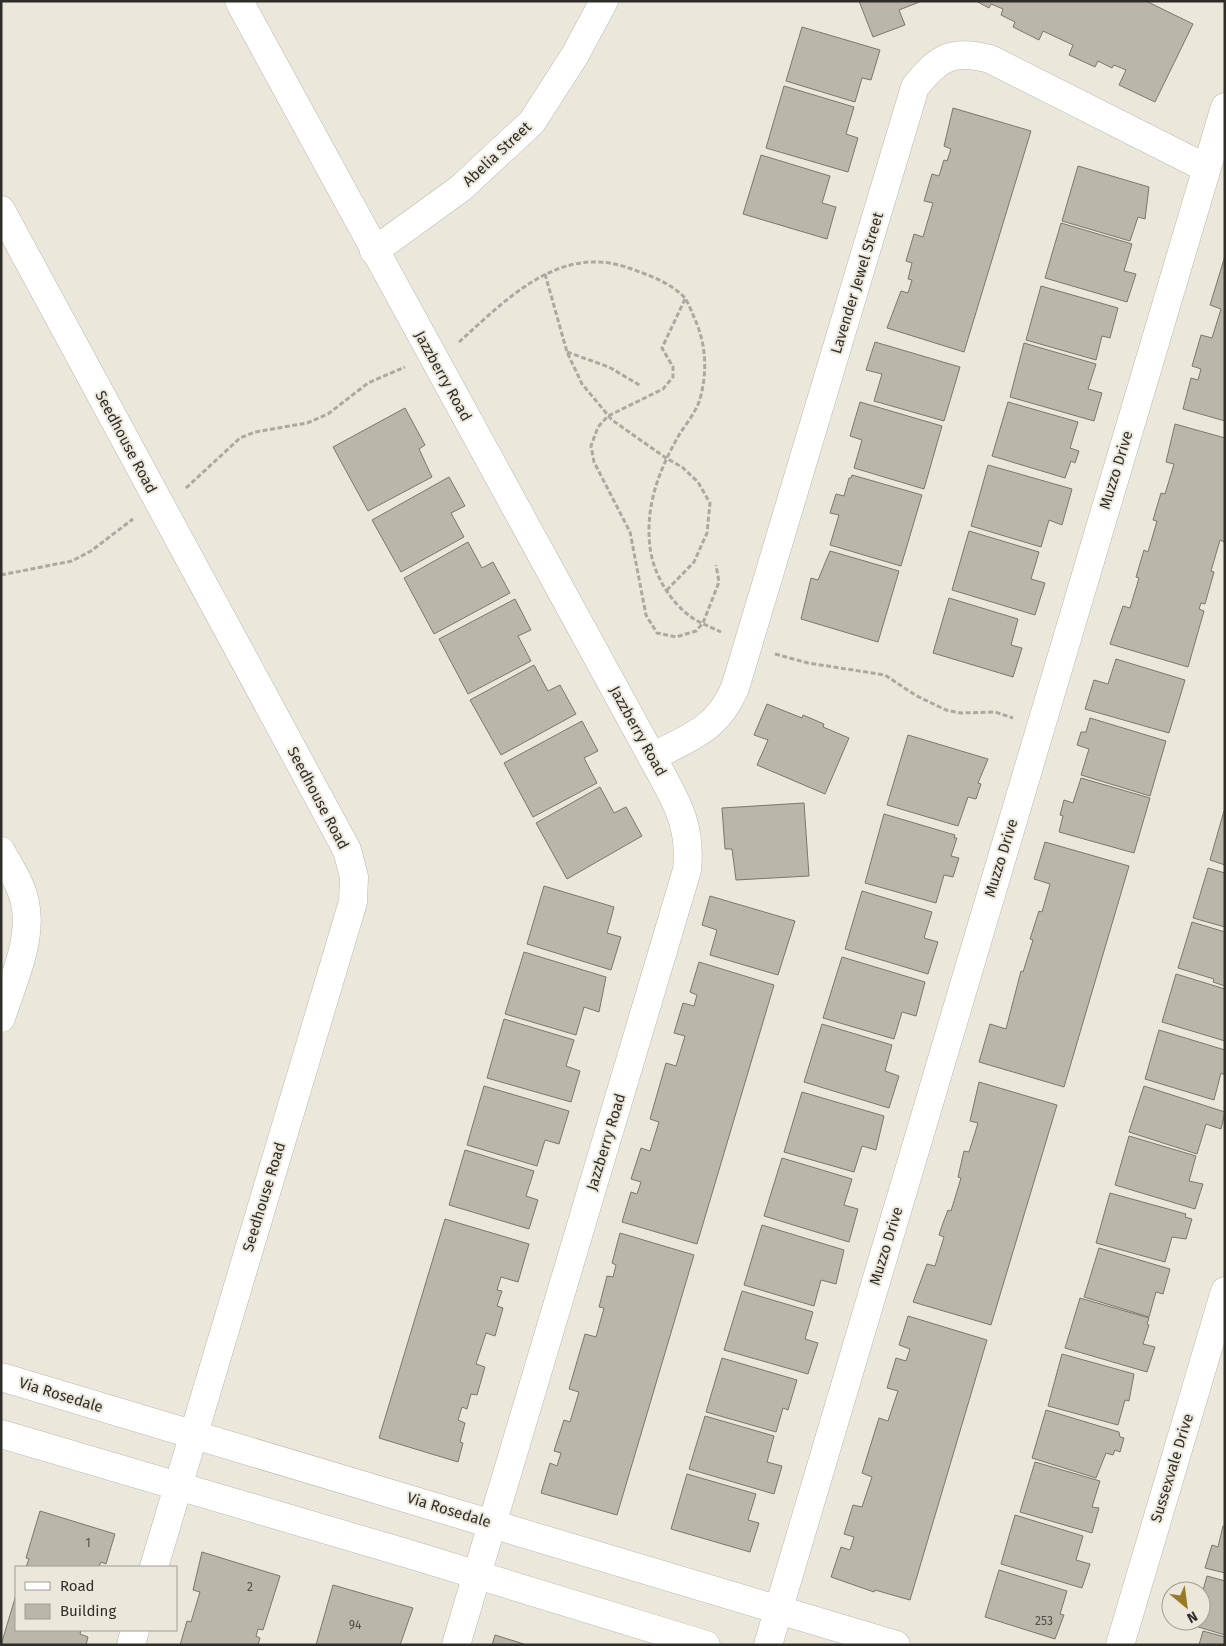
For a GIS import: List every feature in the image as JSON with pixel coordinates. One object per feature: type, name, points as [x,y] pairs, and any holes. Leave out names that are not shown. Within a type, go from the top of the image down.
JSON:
[{"type":"street","name":"Jazzberry Road","points":[[239,1],[678,806],[687,830],[689,850],[687,870],[491,1522],[456,1645]]},
{"type":"street","name":"Abelia Street","points":[[374,251],[461,188],[532,122],[575,55],[604,1]]},
{"type":"street","name":"Lavender Jewel Street","points":[[652,758],[716,721],[727,706],[748,647],[915,87],[930,68],[948,56],[972,54],[990,59],[1206,168]]},
{"type":"street","name":"Muzzo Drive","points":[[768,1645],[1225,108]]},
{"type":"street","name":"Seedhouse Road","points":[[1,210],[347,850],[354,877],[353,902],[154,1566]]},
{"type":"street","points":[[1,851],[20,885],[25,903],[26,920],[25,940],[1,1018]]},
{"type":"street","name":"Sussexvale Drive","points":[[1120,1645],[1225,1291]]},
{"type":"street","name":"Via Rosedale","points":[[1,1377],[491,1522],[896,1645]]},
{"type":"street","points":[[1,1434],[706,1645]]},
{"type":"street","points":[[131,1645],[135,1631]]},
{"type":"path","points":[[458,343],[519,289],[545,274],[582,261],[620,265],[657,278],[685,299],[702,334],[706,368],[699,401],[666,458],[652,494],[649,518],[650,548],[658,574],[672,599],[694,618],[748,647]]},
{"type":"path","points":[[545,274],[567,352],[582,384],[608,416],[666,458],[682,467],[698,482],[710,503],[707,533],[694,562],[667,590]]},
{"type":"path","points":[[685,299],[662,348],[673,367],[673,377],[663,388],[608,416],[598,427],[591,446],[594,462],[630,532],[646,615],[657,633],[676,637],[696,631],[703,623],[719,582],[716,565]]},
{"type":"path","points":[[567,352],[609,367],[641,386]]},
{"type":"path","points":[[1,575],[72,561],[91,551],[138,515],[196,480],[240,438],[255,432],[307,423],[328,414],[368,383],[406,366]]},
{"type":"path","points":[[774,654],[808,663],[885,675],[915,695],[946,710],[961,713],[995,712],[1040,726]]},
{"type":"building","points":[[859,1],[922,1],[899,10],[905,25],[873,37]]},
{"type":"building","points":[[976,1],[1146,1],[1193,24],[1155,102],[1119,85],[1126,70],[1114,65],[1112,68],[1098,61],[1095,67],[1069,55],[1073,45],[1043,31],[1039,40],[1013,27],[1015,22],[1001,15],[1003,9],[991,4],[989,8]]},
{"type":"building","points":[[802,27],[880,50],[871,80],[862,78],[855,102],[786,81]]},
{"type":"building","points":[[784,86],[854,107],[846,134],[858,138],[848,172],[766,148]]},
{"type":"building","points":[[953,108],[1031,131],[964,352],[887,328],[901,291],[908,293],[912,280],[908,279],[912,263],[906,261],[914,234],[923,237],[933,203],[924,201],[932,174],[939,176],[944,160],[947,161],[951,149],[944,146]]},
{"type":"building","points":[[761,155],[830,176],[822,203],[836,207],[827,239],[743,214]]},
{"type":"building","points":[[1078,166],[1149,187],[1145,219],[1138,217],[1130,241],[1062,221]]},
{"type":"building","points":[[1061,223],[1132,244],[1124,271],[1136,274],[1127,302],[1045,278]]},
{"type":"building","points":[[1225,256],[1225,421],[1183,409],[1191,378],[1198,380],[1201,369],[1192,366],[1201,335],[1212,338],[1221,309],[1210,305]]},
{"type":"building","points":[[1041,286],[1118,308],[1110,338],[1102,336],[1096,360],[1026,340]]},
{"type":"building","points":[[875,342],[960,367],[944,421],[874,401],[882,374],[866,370]]},
{"type":"building","points":[[1024,343],[1096,364],[1088,389],[1102,393],[1094,421],[1010,397]]},
{"type":"building","points":[[860,402],[942,426],[924,489],[854,468],[862,440],[850,436]]},
{"type":"building","points":[[1008,402],[1078,422],[1070,448],[1079,451],[1075,463],[1071,461],[1065,478],[992,456]]},
{"type":"building","points":[[405,408],[425,445],[419,449],[432,477],[368,511],[333,447]]},
{"type":"building","points":[[1175,424],[1225,438],[1225,540],[1224,542],[1220,540],[1211,571],[1214,572],[1205,604],[1201,603],[1199,609],[1204,611],[1188,667],[1110,644],[1123,606],[1130,608],[1139,578],[1136,577],[1144,550],[1148,552],[1157,521],[1153,520],[1161,493],[1165,494],[1174,464],[1166,462]]},
{"type":"building","points":[[988,465],[1072,489],[1062,525],[1049,520],[1041,547],[971,526]]},
{"type":"building","points":[[852,475],[922,495],[901,566],[830,545],[839,515],[830,513],[836,494],[844,496],[849,478]]},
{"type":"building","points":[[449,477],[465,506],[451,513],[464,537],[401,572],[372,520]]},
{"type":"building","points":[[969,531],[1039,552],[1031,579],[1045,583],[1035,615],[952,590]]},
{"type":"building","points":[[468,542],[482,568],[493,562],[510,593],[434,634],[404,578]]},
{"type":"building","points":[[830,551],[899,571],[878,642],[801,619],[811,578],[818,580]]},
{"type":"building","points":[[949,598],[1018,619],[1011,645],[1022,648],[1013,677],[933,653]]},
{"type":"building","points":[[515,599],[531,630],[518,636],[531,661],[468,694],[439,639]]},
{"type":"building","points":[[1116,659],[1185,680],[1169,733],[1085,709],[1094,680],[1108,684]]},
{"type":"building","points":[[534,665],[548,691],[560,685],[576,714],[501,755],[470,700]]},
{"type":"building","points":[[767,704],[802,718],[803,715],[824,724],[823,727],[849,738],[825,794],[757,765],[768,740],[754,735]]},
{"type":"building","points":[[1090,718],[1166,741],[1150,796],[1081,775],[1089,749],[1077,745],[1081,732],[1086,732]]},
{"type":"building","points":[[582,721],[598,751],[584,758],[597,783],[533,817],[504,763]]},
{"type":"building","points":[[908,735],[988,759],[978,783],[981,784],[976,799],[968,797],[958,826],[887,805]]},
{"type":"building","points":[[1081,778],[1150,798],[1134,853],[1059,832],[1063,816],[1060,815],[1064,800],[1073,803]]},
{"type":"building","points":[[600,787],[614,813],[626,807],[642,836],[567,879],[536,823]]},
{"type":"building","points":[[804,803],[809,876],[736,880],[732,849],[725,849],[722,808]]},
{"type":"building","points":[[1225,812],[1225,865],[1210,860]]},
{"type":"building","points":[[884,814],[955,835],[954,838],[957,838],[951,856],[959,858],[953,877],[944,875],[936,903],[865,883]]},
{"type":"building","points":[[1045,842],[1129,866],[1064,1087],[979,1062],[990,1024],[1006,1029],[1021,971],[1023,972],[1033,940],[1030,939],[1039,911],[1042,912],[1050,884],[1034,879]]},
{"type":"building","points":[[1208,868],[1225,873],[1225,927],[1193,918]]},
{"type":"building","points":[[544,886],[614,907],[607,933],[621,937],[611,970],[527,944]]},
{"type":"building","points":[[862,891],[932,912],[924,938],[938,942],[928,974],[845,949]]},
{"type":"building","points":[[710,896],[795,921],[778,975],[710,955],[717,930],[702,925]]},
{"type":"building","points":[[1192,922],[1225,932],[1225,986],[1213,982],[1214,979],[1178,968]]},
{"type":"building","points":[[524,952],[606,977],[599,1012],[584,1007],[576,1035],[505,1014]]},
{"type":"building","points":[[842,957],[925,982],[916,1016],[902,1012],[894,1039],[823,1018]]},
{"type":"building","points":[[699,962],[774,985],[697,1244],[622,1222],[631,1192],[637,1194],[641,1182],[631,1179],[641,1148],[650,1151],[659,1122],[650,1119],[666,1063],[676,1066],[685,1036],[674,1033],[683,1003],[694,1006],[697,995],[690,992]]},
{"type":"building","points":[[1176,974],[1225,989],[1225,1041],[1162,1022]]},
{"type":"building","points":[[504,1019],[574,1040],[566,1066],[580,1071],[571,1102],[487,1078]]},
{"type":"building","points":[[822,1024],[892,1045],[885,1071],[899,1076],[889,1108],[804,1082]]},
{"type":"building","points":[[1159,1030],[1225,1050],[1225,1075],[1221,1073],[1214,1100],[1145,1079]]},
{"type":"building","points":[[979,1082],[1057,1105],[991,1325],[913,1302],[927,1264],[935,1266],[944,1237],[939,1235],[948,1210],[951,1211],[961,1178],[958,1177],[964,1151],[969,1152],[978,1123],[970,1121]]},
{"type":"building","points":[[484,1086],[569,1111],[559,1144],[545,1140],[537,1166],[467,1145]]},
{"type":"building","points":[[1144,1086],[1225,1112],[1221,1129],[1206,1124],[1197,1154],[1129,1132]]},
{"type":"building","points":[[802,1092],[884,1116],[876,1150],[862,1146],[854,1172],[784,1152]]},
{"type":"building","points":[[1129,1136],[1196,1156],[1189,1181],[1203,1184],[1195,1209],[1115,1185]]},
{"type":"building","points":[[465,1150],[534,1171],[526,1196],[538,1200],[529,1229],[449,1205]]},
{"type":"building","points":[[782,1158],[852,1179],[844,1205],[858,1209],[849,1242],[764,1216]]},
{"type":"building","points":[[1110,1193],[1186,1214],[1185,1217],[1192,1219],[1186,1239],[1172,1237],[1165,1262],[1096,1243]]},
{"type":"building","points":[[445,1219],[529,1244],[518,1282],[501,1277],[497,1290],[502,1291],[497,1306],[503,1308],[495,1336],[486,1333],[476,1364],[485,1367],[477,1395],[471,1394],[467,1409],[462,1407],[458,1420],[465,1423],[460,1442],[463,1443],[458,1462],[379,1438]]},
{"type":"building","points":[[762,1225],[844,1250],[836,1284],[821,1280],[814,1306],[744,1285]]},
{"type":"building","points":[[620,1233],[694,1255],[617,1515],[541,1493],[550,1463],[557,1466],[561,1453],[554,1451],[564,1420],[570,1422],[579,1392],[569,1389],[585,1334],[596,1337],[604,1308],[599,1307],[607,1276],[613,1277],[616,1265],[612,1263]]},
{"type":"building","points":[[1099,1248],[1170,1269],[1163,1294],[1156,1292],[1149,1317],[1084,1297]]},
{"type":"building","points":[[742,1291],[813,1312],[805,1339],[818,1343],[808,1374],[724,1350]]},
{"type":"building","points":[[1080,1298],[1149,1318],[1147,1324],[1149,1325],[1143,1344],[1155,1347],[1147,1372],[1065,1348]]},
{"type":"building","points":[[908,1316],[987,1340],[910,1600],[875,1590],[874,1592],[831,1577],[841,1547],[850,1550],[854,1537],[844,1534],[853,1505],[862,1507],[872,1477],[862,1473],[879,1418],[888,1421],[898,1391],[887,1388],[896,1358],[906,1361],[910,1349],[899,1345]]},
{"type":"building","points":[[1062,1354],[1134,1374],[1129,1401],[1125,1400],[1118,1425],[1048,1406]]},
{"type":"building","points":[[722,1358],[797,1380],[788,1410],[783,1408],[776,1432],[706,1412]]},
{"type":"building","points":[[1046,1410],[1119,1432],[1120,1437],[1124,1438],[1120,1452],[1115,1450],[1113,1455],[1106,1453],[1096,1478],[1032,1458]]},
{"type":"building","points":[[705,1416],[774,1436],[767,1462],[782,1466],[774,1494],[689,1469]]},
{"type":"building","points":[[1035,1462],[1100,1481],[1092,1507],[1099,1508],[1092,1533],[1020,1512]]},
{"type":"building","points":[[687,1474],[756,1494],[748,1520],[759,1523],[750,1552],[671,1529]]},
{"type":"building","points":[[40,1511],[115,1534],[106,1564],[101,1562],[99,1566],[26,1566],[29,1559],[26,1558]]},
{"type":"building","points":[[1015,1515],[1083,1536],[1076,1560],[1090,1564],[1082,1588],[1001,1564]]},
{"type":"building","points":[[1223,1526],[1225,1526],[1225,1573],[1205,1568],[1212,1545],[1218,1547]]},
{"type":"building","points":[[202,1552],[280,1576],[263,1630],[258,1629],[256,1636],[260,1638],[258,1645],[180,1645],[187,1621],[191,1622],[200,1592],[193,1590]]},
{"type":"building","points":[[999,1570],[1067,1591],[1060,1614],[1064,1615],[1055,1639],[985,1617]]},
{"type":"building","points":[[1207,1576],[1225,1581],[1225,1635],[1211,1631],[1211,1581],[1206,1581]]},
{"type":"building","points":[[333,1585],[413,1608],[400,1645],[316,1645]]},
{"type":"building","points":[[15,1598],[15,1631],[81,1631],[80,1634],[88,1637],[86,1645],[1,1645]]},
{"type":"building","points":[[1203,1631],[1225,1637],[1225,1645],[1199,1645]]},
{"type":"building","points":[[495,1635],[527,1645],[492,1645]]}]
